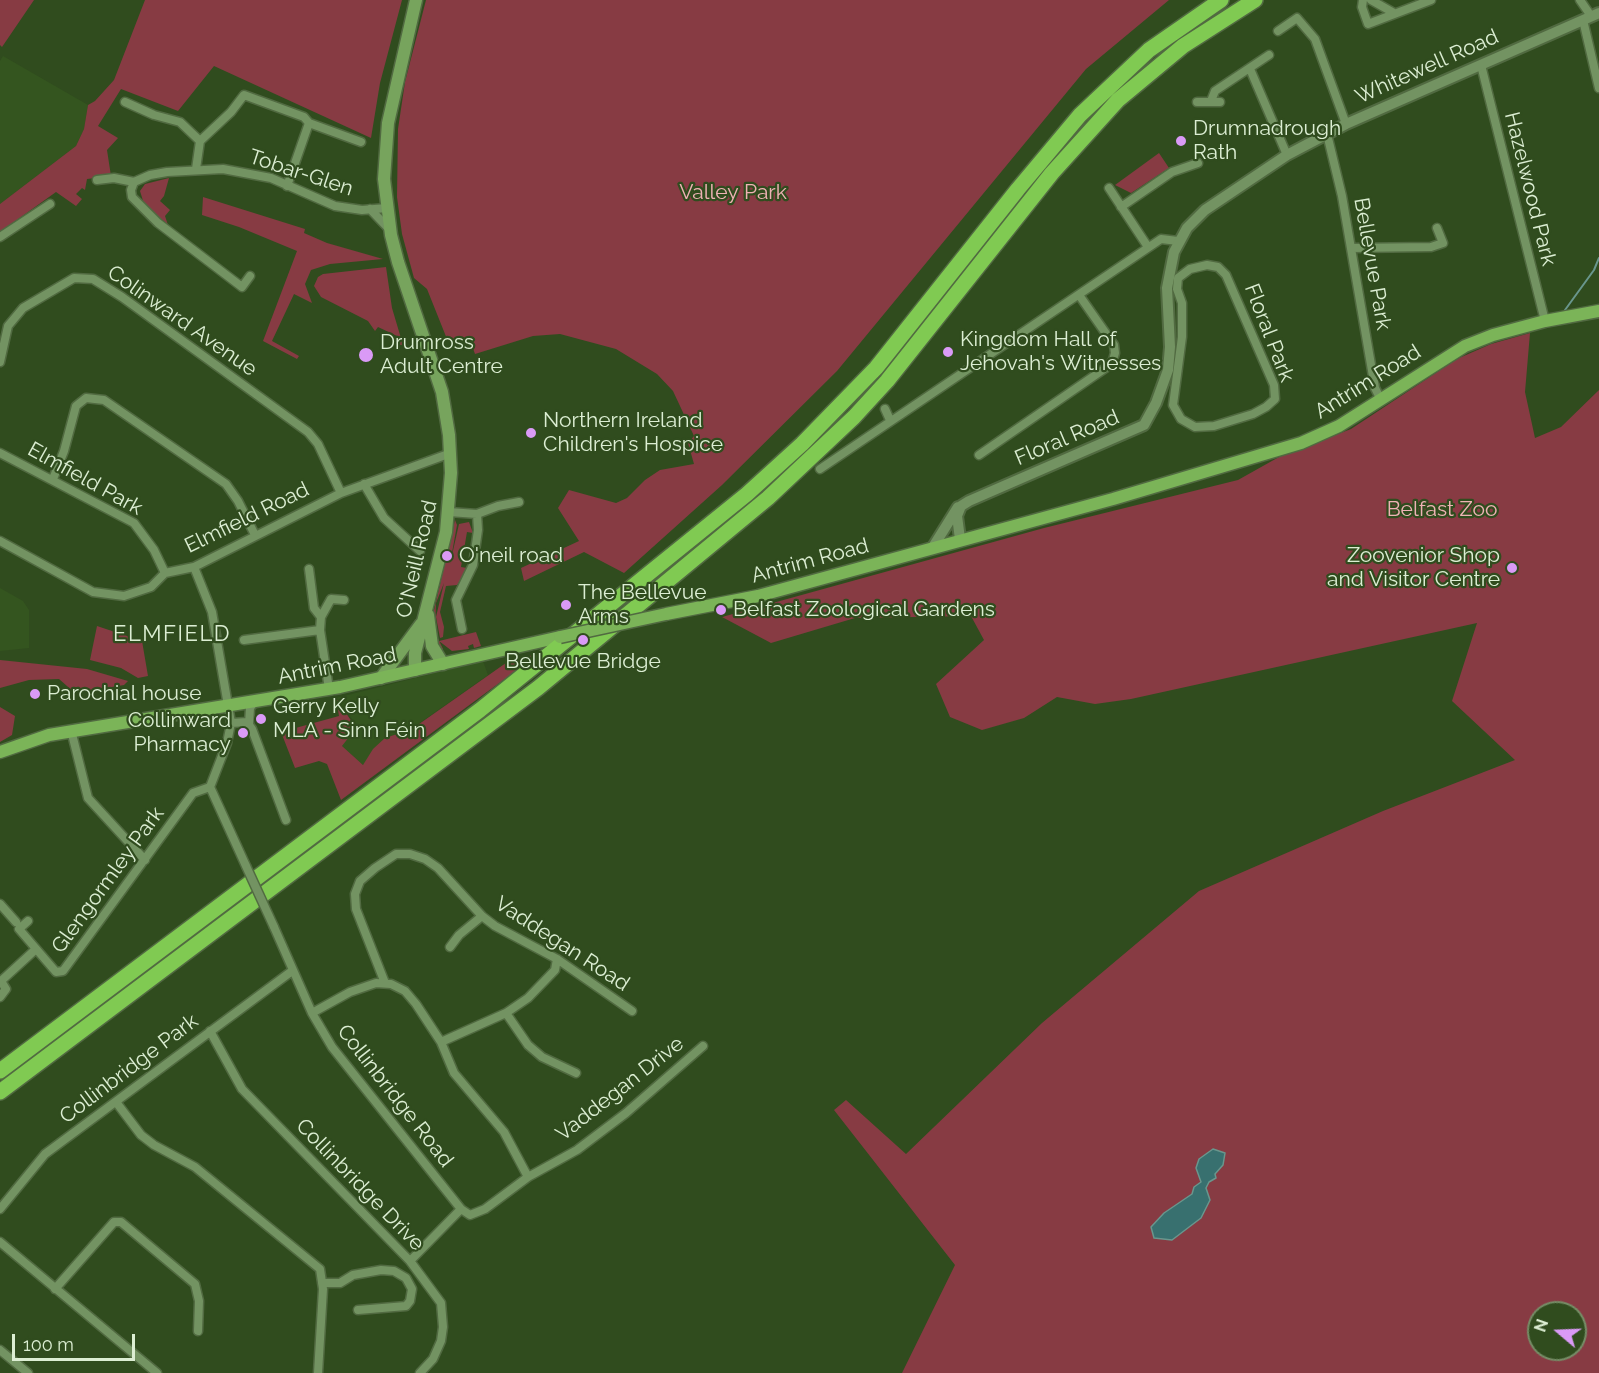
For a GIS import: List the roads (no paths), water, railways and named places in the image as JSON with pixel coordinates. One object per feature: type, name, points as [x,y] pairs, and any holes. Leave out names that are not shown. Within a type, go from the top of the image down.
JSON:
[{"type":"highway","points":[[0,1071],[480,710],[747,494],[802,444],[876,368],[1080,115],[1149,50],[1221,0]]},
{"type":"highway","points":[[0,1092],[538,688],[768,498],[823,448],[887,381],[1052,173],[1098,120],[1152,70],[1183,46],[1255,0]]},
{"type":"main road","name":"O'Neill Road","points":[[415,670],[414,660],[443,549],[449,512],[451,453],[438,378],[398,262],[390,230],[384,173],[388,123],[416,0]]},
{"type":"main road","name":"Antrim Road","points":[[0,752],[28,741],[71,730],[329,689],[666,614],[758,596],[1113,499],[1301,443],[1339,426],[1459,349],[1492,335],[1599,310]]},
{"type":"main road","points":[[427,608],[432,646],[443,664]]},
{"type":"main road","points":[[381,678],[423,622]]},
{"type":"street","points":[[1363,0],[1362,7],[1368,24],[1431,0]]},
{"type":"street","points":[[1371,0],[1394,13]]},
{"type":"street","points":[[1580,0],[1591,17],[1599,88]]},
{"type":"street","name":"Whitewell Road","points":[[1178,242],[1205,210],[1287,155],[1346,124],[1591,17]]},
{"type":"street","points":[[1278,31],[1297,18],[1315,39],[1346,124]]},
{"type":"street","points":[[1197,102],[1216,101],[1215,91],[1269,55]]},
{"type":"street","name":"Hazelwood Park","points":[[1481,65],[1545,321]]},
{"type":"street","points":[[1250,69],[1287,155]]},
{"type":"street","points":[[196,169],[200,141],[231,112],[244,95],[304,117],[309,123],[361,142]]},
{"type":"street","points":[[125,102],[180,122],[200,141]]},
{"type":"street","points":[[287,186],[309,123]]},
{"type":"street","name":"Bellevue Park","points":[[1327,134],[1351,248],[1375,388],[1381,400]]},
{"type":"street","points":[[1121,207],[1172,172],[1198,163]]},
{"type":"street","name":"Tobar-Glen","points":[[97,180],[114,178],[135,182],[150,175],[196,169],[247,172],[335,206],[370,210],[387,208]]},
{"type":"street","points":[[135,182],[131,190],[132,197],[158,223],[242,287],[250,276]]},
{"type":"street","points":[[1108,188],[1148,247]]},
{"type":"street","points":[[0,237],[50,204]]},
{"type":"street","points":[[370,210],[390,230]]},
{"type":"street","points":[[1351,248],[1431,247],[1443,243],[1437,228]]},
{"type":"street","points":[[820,469],[1161,238],[1178,242]]},
{"type":"street","name":"Floral Road","points":[[962,506],[1142,427],[1156,403],[1168,370],[1170,347],[1168,271],[1178,242]]},
{"type":"street","name":"Floral Park","points":[[1207,265],[1218,267],[1226,275],[1274,385],[1275,399],[1266,407],[1214,426],[1195,427],[1181,419],[1173,405],[1172,394],[1181,356],[1182,316],[1177,288],[1178,278],[1190,269],[1207,265]]},
{"type":"street","name":"Colinward Avenue","points":[[0,362],[8,326],[23,308],[74,278],[93,279],[122,297],[308,432],[318,444],[341,493]]},
{"type":"street","points":[[979,454],[1107,367],[1113,360],[1116,353],[1114,345],[1079,295]]},
{"type":"street","points":[[1168,317],[1182,316]]},
{"type":"street","points":[[53,478],[64,451],[76,406],[86,398],[104,400],[225,484],[238,501],[255,535]]},
{"type":"street","points":[[885,409],[890,420]]},
{"type":"street","name":"Elmfield Park","points":[[0,453],[122,514],[140,527],[165,573]]},
{"type":"street","name":"Elmfield Road","points":[[0,541],[75,584],[105,596],[124,596],[151,587],[165,573],[194,567],[341,493],[451,453]]},
{"type":"street","points":[[364,484],[384,518],[420,551]]},
{"type":"street","points":[[449,512],[477,514],[498,506],[519,502]]},
{"type":"street","points":[[960,539],[957,520],[962,506]]},
{"type":"street","points":[[933,547],[952,513],[962,506]]},
{"type":"street","points":[[462,629],[456,600],[473,566],[478,530],[477,514]]},
{"type":"street","points":[[194,567],[212,612],[226,706],[231,723],[227,743],[210,787]]},
{"type":"street","points":[[309,569],[314,608],[321,617]]},
{"type":"street","points":[[329,689],[320,630],[321,617],[331,599],[344,600]]},
{"type":"street","points":[[244,640],[320,630]]},
{"type":"street","points":[[255,701],[250,708],[249,724],[286,820]]},
{"type":"street","points":[[231,723],[249,724]]},
{"type":"street","points":[[71,730],[88,798],[145,860]]},
{"type":"street","name":"Glengormley Park","points":[[28,921],[19,929],[56,972],[67,968],[193,793],[210,787]]},
{"type":"street","name":"Collinbridge Road","points":[[210,787],[312,1013],[332,1047],[461,1209]]},
{"type":"street","name":"Vaddegan Road","points":[[385,983],[356,909],[355,894],[360,881],[375,868],[396,854],[410,854],[425,859],[438,868],[482,916],[495,926],[557,959],[632,1011]]},
{"type":"street","points":[[0,904],[16,922]]},
{"type":"street","points":[[450,947],[459,935],[482,916]]},
{"type":"street","points":[[0,997],[6,989],[1,982],[36,949]]},
{"type":"street","points":[[441,1042],[506,1013],[528,998],[555,970],[557,959]]},
{"type":"street","name":"Collinbridge Park","points":[[0,1209],[45,1154],[292,970]]},
{"type":"street","points":[[312,1013],[350,992],[375,983],[385,983],[405,991],[441,1042],[454,1072],[504,1132],[528,1177],[485,1209],[470,1215],[461,1209],[410,1261]]},
{"type":"street","points":[[506,1013],[528,1045],[542,1057],[576,1073]]},
{"type":"street","name":"Collinbridge Drive","points":[[210,1031],[242,1089],[410,1261],[441,1303],[443,1327],[433,1359],[420,1373]]},
{"type":"street","name":"Vaddegan Drive","points":[[528,1177],[577,1150],[626,1113],[703,1046]]},
{"type":"street","points":[[116,1102],[141,1135],[154,1145],[195,1167],[320,1269],[322,1282],[318,1373]]},
{"type":"street","points":[[56,1289],[114,1222],[121,1222],[195,1284],[200,1301],[198,1331]]},
{"type":"street","points":[[0,1242],[157,1373]]},
{"type":"street","points":[[322,1282],[340,1283],[353,1275],[381,1270],[394,1271],[406,1278],[412,1289],[410,1301],[406,1306],[358,1310]]},
{"type":"street","points":[[0,1350],[28,1373]]},
{"type":"water","points":[[1213,1149],[1225,1153],[1223,1165],[1215,1174],[1216,1178],[1209,1182],[1206,1188],[1210,1200],[1201,1218],[1172,1240],[1154,1238],[1151,1227],[1164,1213],[1192,1194],[1194,1187],[1201,1182],[1196,1168],[1199,1159]]},
{"type":"waterway","points":[[1565,310],[1594,270],[1599,258]]},
{"type":"place","name":"Drumnadrough Rath","points":[[1181,141]]},
{"type":"place","name":"Kingdom Hall of Jehovah's Witnesses","points":[[948,352]]},
{"type":"place","name":"Drumross Adult Centre","points":[[366,355]]},
{"type":"place","name":"Northern Ireland Children's Hospice","points":[[531,433]]},
{"type":"place","name":"O'neil road","points":[[447,556]]},
{"type":"place","name":"Zoovenior Shop and Visitor Centre","points":[[1512,568]]},
{"type":"place","name":"The Bellevue Arms","points":[[566,605]]},
{"type":"place","name":"Belfast Zoological Gardens","points":[[721,610]]},
{"type":"place","name":"Bellevue Bridge","points":[[583,640]]},
{"type":"place","name":"Parochial house","points":[[35,694]]},
{"type":"place","name":"Gerry Kelly MLA - Sinn Féin","points":[[261,719]]},
{"type":"place","name":"Collinward Pharmacy","points":[[243,733]]},
{"type":"district","name":"ELMFIELD","points":[[172,634]]},
{"type":"park label","name":"Valley Park","points":[[733,193]]},
{"type":"park label","name":"Belfast Zoo","points":[[1442,510]]}]
